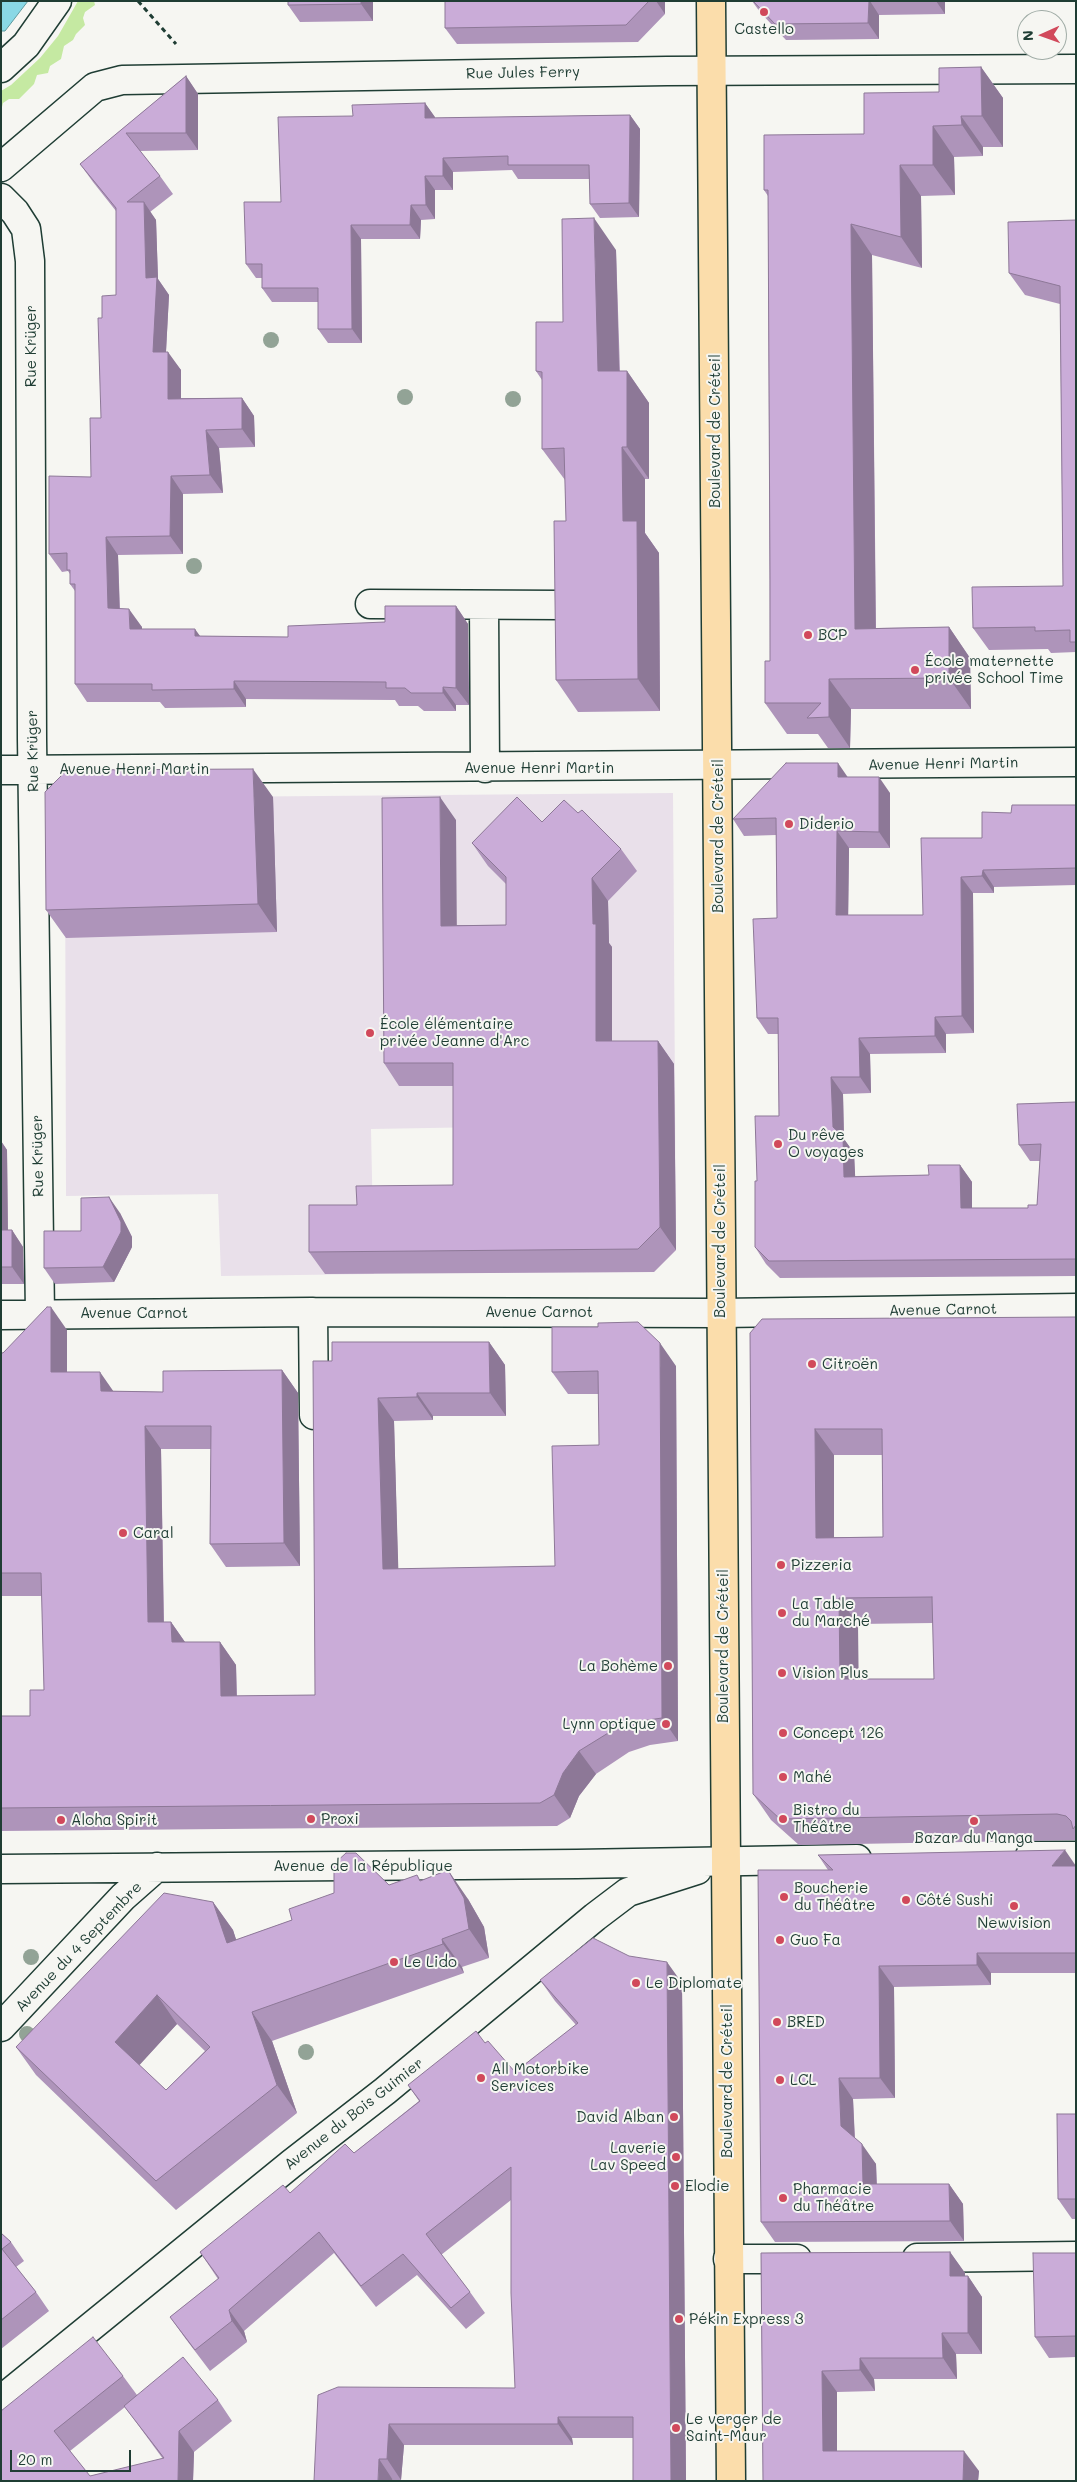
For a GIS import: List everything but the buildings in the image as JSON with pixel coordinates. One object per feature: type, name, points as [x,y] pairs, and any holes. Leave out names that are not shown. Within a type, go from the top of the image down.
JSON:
[{"type":"main road","name":"Boulevard de Créteil","points":[[712,1],[720,1313],[731,2481]]},
{"type":"street","points":[[1,68],[26,45],[57,1]]},
{"type":"street","name":"Rue Jules Ferry","points":[[1,167],[95,87],[122,80],[712,71],[1076,69]]},
{"type":"street","name":"Rue Krüger","points":[[1,198],[15,212],[26,229],[30,261],[33,770],[40,1314]]},
{"type":"street","points":[[370,604],[562,605]]},
{"type":"street","points":[[484,605],[485,768]]},
{"type":"street","name":"Avenue Henri Martin","points":[[1,770],[485,768],[1076,762]]},
{"type":"street","name":"Avenue Carnot","points":[[1,1314],[313,1312],[720,1313],[1076,1308]]},
{"type":"street","points":[[313,1312],[314,1439]]},
{"type":"street","points":[[1006,1857],[1076,1856]]},
{"type":"street","name":"Avenue de la République","points":[[1,1868],[886,1858]]},
{"type":"street","name":"Avenue du Bois Guimier","points":[[1,2400],[291,2164],[385,2091],[595,1917],[628,1892],[725,1861]]},
{"type":"street","name":"Avenue du 4 Septembre","points":[[1,2027],[123,1898],[157,1867]]},
{"type":"street","points":[[889,2258],[1076,2256]]},
{"type":"street","points":[[728,2259],[820,2258]]},
{"type":"path","points":[[138,1],[184,53],[201,61],[203,79]]},
{"type":"shaded area","name":"École élémentaire privée Jeanne d'Arc","points":[[673,793],[676,1250],[654,1272],[487,1273],[486,1127],[371,1129],[374,1274],[221,1276],[218,1194],[66,1196],[65,820],[86,798]]},
{"type":"green space","points":[[78,1],[94,1],[95,5],[85,12],[83,18],[85,25],[73,40],[64,46],[61,59],[50,66],[48,73],[37,75],[34,84],[19,99],[9,99],[3,103],[1,111],[1,91],[11,85],[40,58],[58,36]]},
{"type":"water","points":[[1,1],[28,1],[5,31],[1,31]]},
{"type":"place","name":"Castello","points":[[764,12]]},
{"type":"place","name":"BCP","points":[[808,635]]},
{"type":"place","name":"École maternette privée School Time","points":[[915,670]]},
{"type":"place","name":"Diderio","points":[[789,824]]},
{"type":"place","name":"École élémentaire privée Jeanne d'Arc","points":[[370,1033]]},
{"type":"place","name":"Du rêve O voyages","points":[[778,1144]]},
{"type":"place","name":"Citroën","points":[[812,1364]]},
{"type":"place","name":"Caral","points":[[123,1533]]},
{"type":"place","name":"Pizzeria","points":[[781,1565]]},
{"type":"place","name":"La Table du Marché","points":[[782,1613]]},
{"type":"place","name":"La Bohème","points":[[668,1666]]},
{"type":"place","name":"Vision Plus","points":[[782,1673]]},
{"type":"place","name":"Lynn optique","points":[[666,1724]]},
{"type":"place","name":"Concept 126","points":[[783,1733]]},
{"type":"place","name":"Mahé","points":[[783,1777]]},
{"type":"place","name":"Proxi","points":[[311,1819]]},
{"type":"place","name":"Bistro du Théâtre","points":[[783,1819]]},
{"type":"place","name":"Aloha Spirit","points":[[61,1820]]},
{"type":"place","name":"Bazar du Manga","points":[[974,1821]]},
{"type":"place","name":"Boucherie du Théâtre","points":[[784,1897]]},
{"type":"place","name":"Côté Sushi","points":[[906,1900]]},
{"type":"place","name":"Newvision","points":[[1014,1906]]},
{"type":"place","name":"Guo Fa","points":[[780,1940]]},
{"type":"place","name":"Le Lido","points":[[394,1962]]},
{"type":"place","name":"Le Diplomate","points":[[636,1983]]},
{"type":"place","name":"BRED","points":[[777,2022]]},
{"type":"place","name":"All Motorbike Services","points":[[481,2078]]},
{"type":"place","name":"LCL","points":[[780,2080]]},
{"type":"place","name":"David Alban","points":[[674,2117]]},
{"type":"place","name":"Laverie Lav Speed","points":[[676,2157]]},
{"type":"place","name":"Elodie","points":[[675,2186]]},
{"type":"place","name":"Pharmacie du Théâtre","points":[[783,2198]]},
{"type":"place","name":"Pékin Express 3","points":[[679,2319]]},
{"type":"place","name":"Le verger de Saint-Maur","points":[[676,2428]]}]
